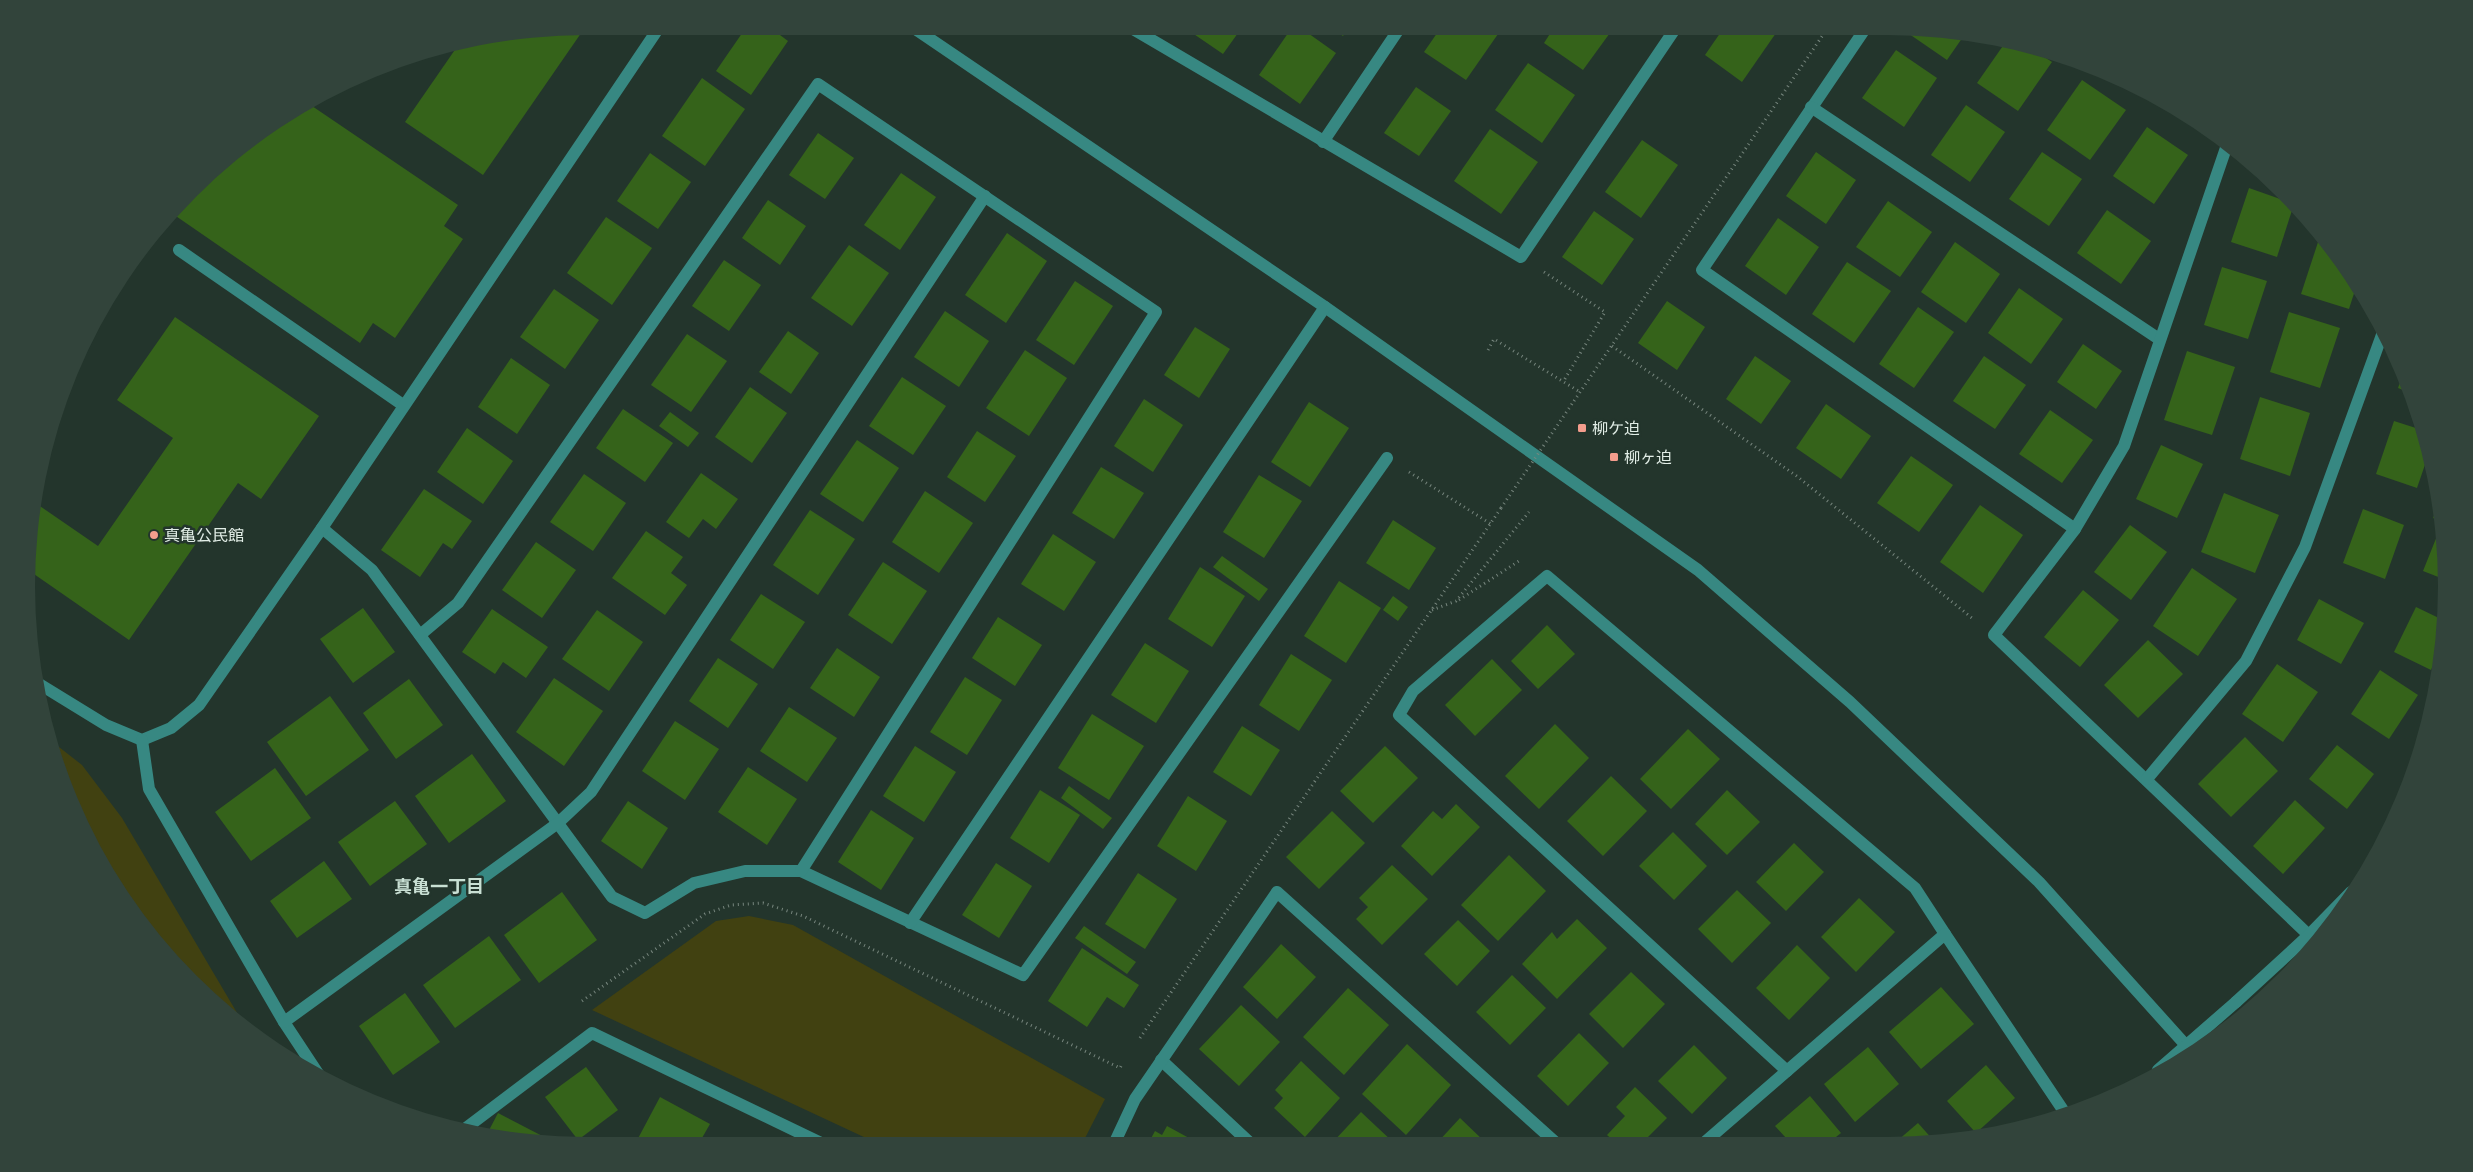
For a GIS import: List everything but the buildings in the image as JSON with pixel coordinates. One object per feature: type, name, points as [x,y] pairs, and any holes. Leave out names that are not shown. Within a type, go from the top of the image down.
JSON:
[{"type":"street","points":[[45,688],[106,725],[142,740],[171,728],[199,705],[322,528],[403,404],[654,35]]},
{"type":"street","points":[[924,35],[1325,307],[1698,570],[1850,702],[2039,882],[2188,1047]]},
{"type":"street","points":[[1144,35],[1521,257],[1671,35]]},
{"type":"street","points":[[1323,142],[1395,35]]},
{"type":"street","points":[[1861,35],[1702,270],[2075,529]]},
{"type":"street","points":[[420,635],[458,603],[818,84],[1156,312],[801,871]]},
{"type":"street","points":[[1811,107],[2159,339]]},
{"type":"street","points":[[2226,152],[2159,339],[2124,446],[2075,529],[1994,635],[2311,937]]},
{"type":"street","points":[[284,1022],[558,823],[591,792],[985,196]]},
{"type":"street","points":[[179,250],[403,404]]},
{"type":"street","points":[[910,922],[1325,307]]},
{"type":"street","points":[[2147,779],[2246,661],[2305,547],[2380,340]]},
{"type":"street","points":[[322,528],[372,570],[612,897],[645,912],[694,883],[745,871],[801,871],[1023,975],[1387,458]]},
{"type":"street","points":[[1787,1071],[1399,715],[1414,691],[1547,576],[1915,888],[2062,1109]]},
{"type":"street","points":[[142,740],[149,789],[284,1022],[312,1064]]},
{"type":"street","points":[[1117,1137],[1135,1099],[1277,892],[1549,1137]]},
{"type":"street","points":[[1711,1137],[1945,934]]},
{"type":"street","points":[[2176,1055],[2301,948]]},
{"type":"street","points":[[470,1124],[592,1033],[808,1137]]},
{"type":"street","points":[[1161,1060],[1244,1137]]},
{"type":"path","points":[[1501,508],[1824,35]]},
{"type":"path","points":[[1521,257],[1605,312],[1563,382]]},
{"type":"path","points":[[1488,350],[1494,339],[1580,392]]},
{"type":"path","points":[[1612,346],[1798,477],[1994,635]]},
{"type":"path","points":[[1387,458],[1491,524]]},
{"type":"path","points":[[1456,601],[1529,512]]},
{"type":"path","points":[[1431,611],[1456,601],[1524,558]]},
{"type":"shaded area","points":[[59,747],[82,765],[122,818],[236,1010],[196,976],[149,921],[128,892],[92,830],[77,797]]},
{"type":"shaded area","points":[[749,916],[793,925],[1105,1099],[1086,1137],[864,1137],[592,1010],[716,921]]},
{"type":"place","name":"柳ケ迫","points":[[1582,428]]},
{"type":"place","name":"柳ヶ迫","points":[[1614,457]]},
{"type":"place","name":"真亀公民館","points":[[154,535]]},
{"type":"district","name":"真亀一丁目","points":[[439,887]]}]
